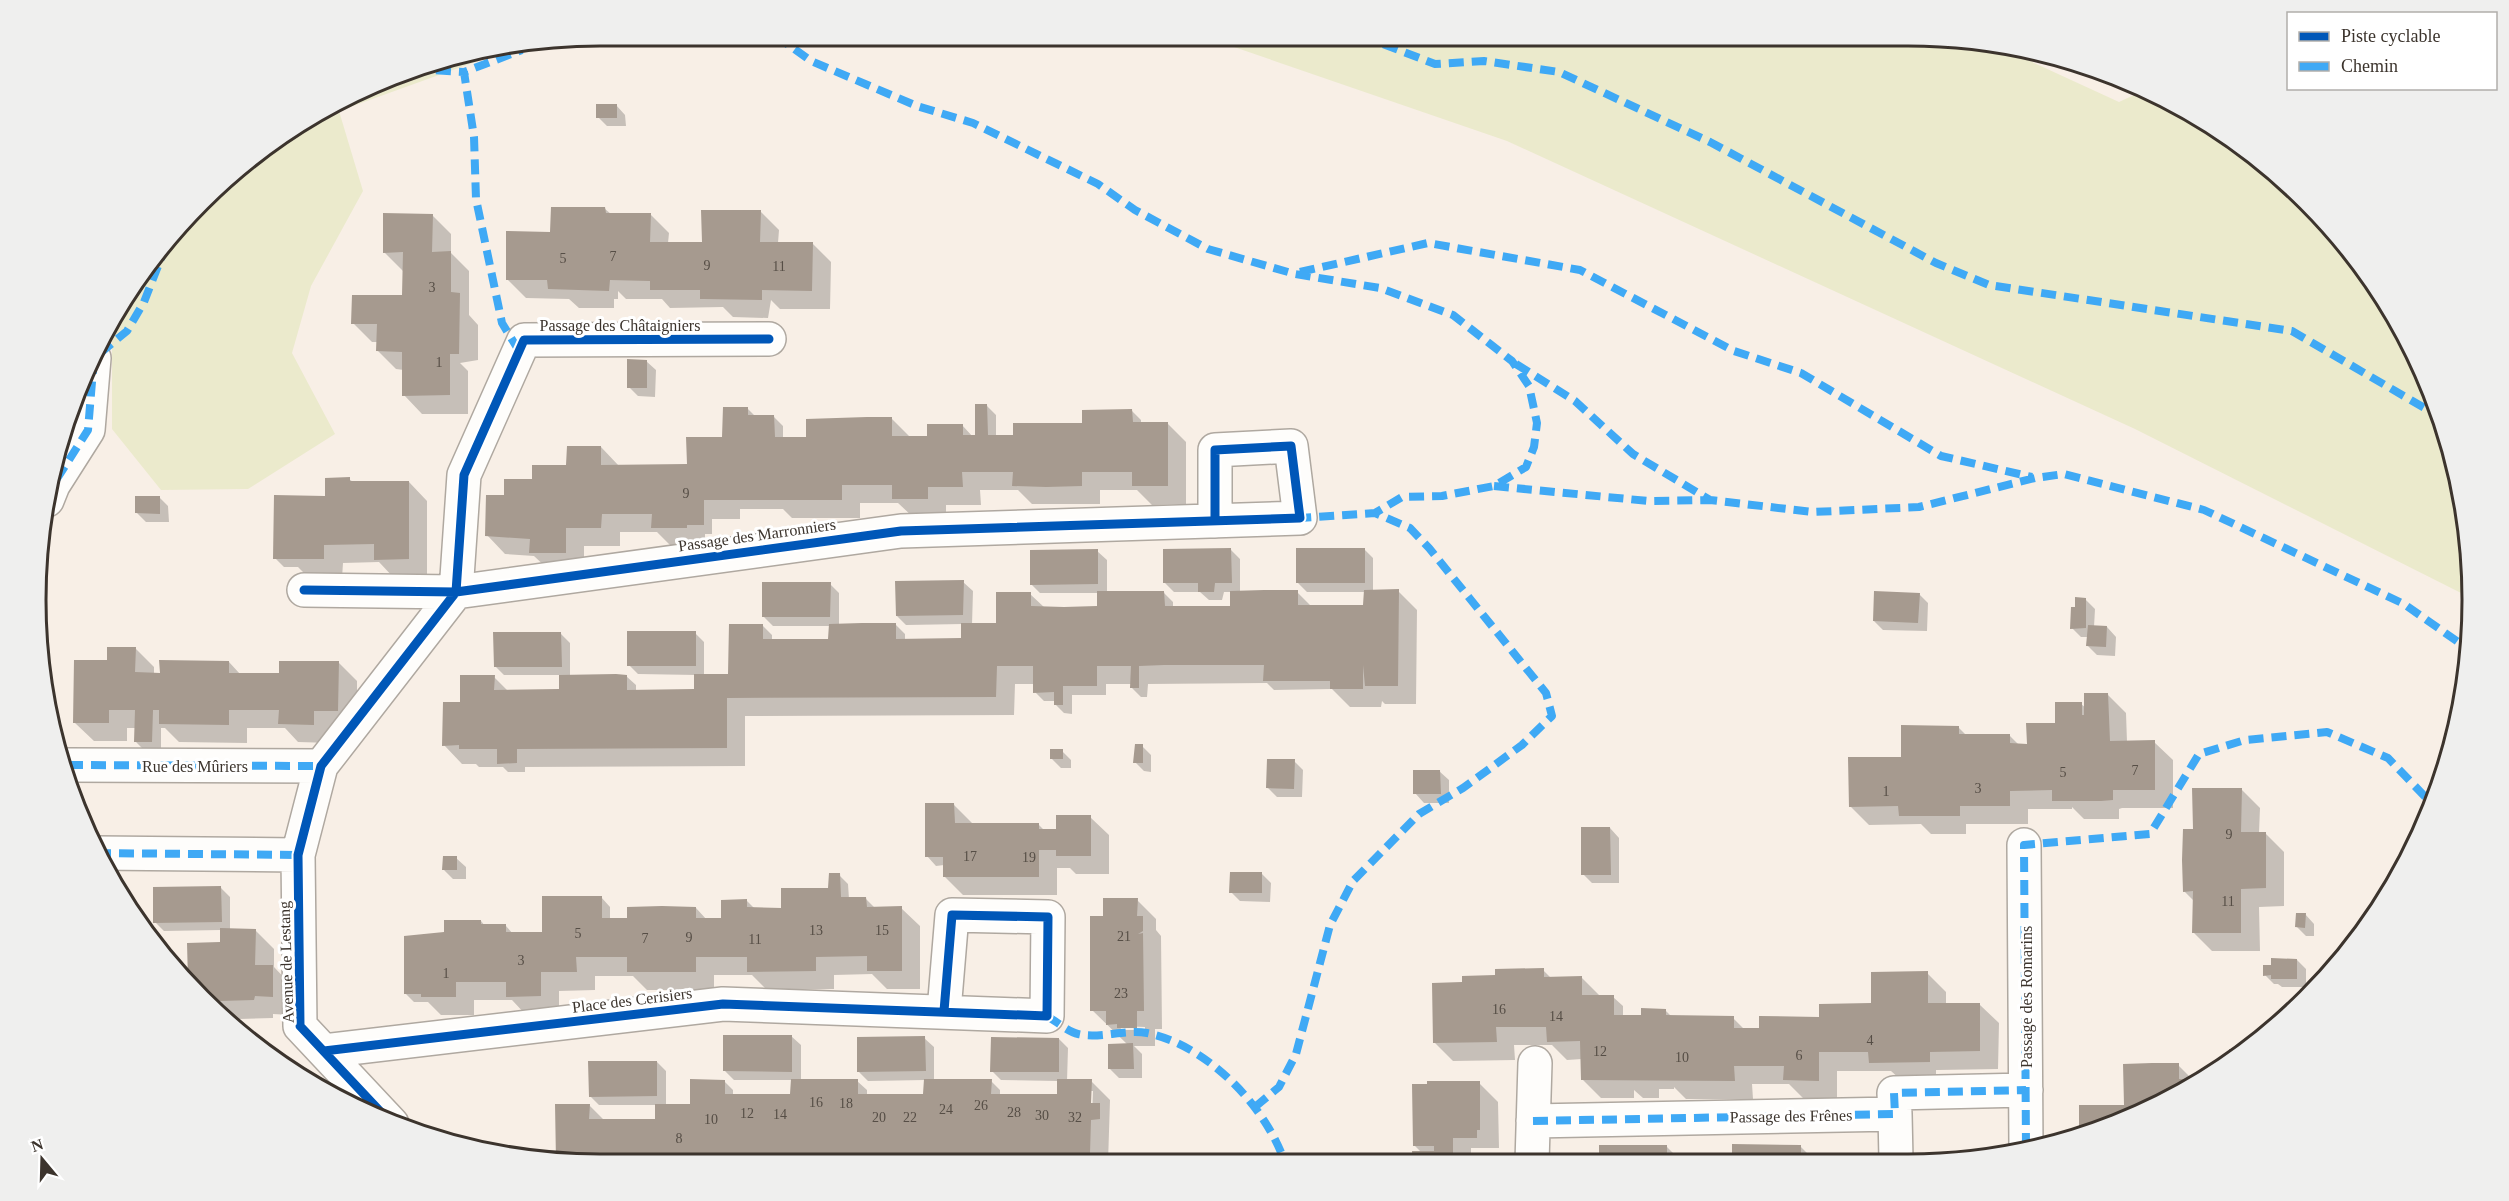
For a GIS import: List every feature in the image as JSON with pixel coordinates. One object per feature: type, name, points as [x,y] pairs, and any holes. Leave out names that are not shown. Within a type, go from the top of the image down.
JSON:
[{"type":"street","name":"Passage des Châtaigniers","points":[[456,591],[464,475],[524,340],[769,339]]},
{"type":"street","points":[[62,471],[88,430],[92,381]]},
{"type":"street","name":"Passage des Marronniers","points":[[304,590],[456,591],[901,531],[1215,521]]},
{"type":"street","points":[[321,766],[456,591]]},
{"type":"street","name":"Rue des Mûriers","points":[[72,765],[321,766]]},
{"type":"street","name":"Avenue de Lestang","points":[[321,766],[298,855],[300,1026],[376,1106]]},
{"type":"street","name":"Passage des Romarins","points":[[2024,845],[2026,1142]]},
{"type":"street","points":[[108,853],[298,855]]},
{"type":"street","name":"Place des Cerisiers","points":[[324,1051],[723,1004],[944,1011]]},
{"type":"street","points":[[1532,1154],[1535,1063]]},
{"type":"street","points":[[1896,1154],[1894,1093],[2026,1090]]},
{"type":"street","name":"Passage des Frênes","points":[[1533,1121],[1895,1114]]},
{"type":"green space","points":[[1231,46],[1909,46],[1945,48],[1981,51],[2025,59],[2119,102],[2134,95],[2154,104],[2216,140],[2274,184],[2325,235],[2369,293],[2405,355],[2433,422],[2444,457],[2458,528],[2462,593],[2135,429],[1507,141]]},
{"type":"green space","points":[[484,59],[348,108],[422,76]]},
{"type":"green space","points":[[339,112],[363,191],[311,286],[292,353],[335,434],[248,489],[161,490],[112,429],[112,340],[161,263],[184,235],[235,184],[293,140]]},
{"type":"building","points":[[596,104],[617,104],[617,118],[596,118]]},
{"type":"building","points":[[551,207],[605,207],[606,213],[651,213],[650,242],[702,242],[701,210],[761,210],[760,242],[813,242],[812,291],[762,290],[762,300],[700,299],[700,290],[650,290],[650,281],[610,280],[609,291],[548,289],[547,280],[506,280],[506,231],[550,232]]},
{"type":"building","points":[[383,213],[433,214],[432,252],[451,251],[451,292],[460,293],[459,354],[450,354],[450,395],[402,396],[402,352],[376,351],[377,324],[351,324],[352,295],[402,295],[403,252],[383,253]]},
{"type":"building","points":[[627,359],[647,360],[647,388],[627,388]]},
{"type":"building","points":[[975,404],[987,404],[988,435],[1013,435],[1013,423],[1082,423],[1082,410],[1132,409],[1133,422],[1168,422],[1168,486],[1132,486],[1132,472],[1082,472],[1082,486],[1046,487],[1012,486],[1013,472],[962,472],[963,487],[928,487],[928,499],[892,499],[892,485],[842,485],[842,500],[704,500],[704,525],[687,525],[687,528],[651,528],[652,514],[602,514],[601,528],[566,528],[566,553],[529,553],[530,539],[485,536],[486,495],[504,495],[504,479],[532,479],[532,465],[566,465],[567,446],[601,446],[601,465],[687,464],[686,437],[722,437],[723,407],[748,407],[748,415],[774,415],[775,437],[806,437],[806,419],[867,417],[892,417],[892,436],[927,436],[927,424],[963,424],[963,435],[975,435]]},
{"type":"building","points":[[350,477],[350,481],[409,481],[409,559],[374,560],[374,544],[324,545],[324,559],[273,559],[274,495],[325,496],[325,478]]},
{"type":"building","points":[[135,496],[160,496],[160,514],[135,513]]},
{"type":"building","points":[[1231,548],[1232,583],[1215,583],[1214,592],[1198,592],[1198,583],[1163,583],[1163,549]]},
{"type":"building","points":[[1296,548],[1365,548],[1365,583],[1296,583]]},
{"type":"building","points":[[1098,549],[1098,584],[1030,585],[1030,550]]},
{"type":"building","points":[[964,580],[963,615],[896,616],[895,581]]},
{"type":"building","points":[[762,582],[831,582],[830,617],[762,617]]},
{"type":"building","points":[[1399,589],[1398,686],[1365,686],[1363,665],[1363,689],[1330,689],[1330,681],[1263,681],[1264,665],[1164,665],[1139,666],[1139,688],[1130,688],[1131,666],[1097,666],[1097,686],[1063,686],[1063,705],[1054,705],[1054,692],[1033,693],[1033,666],[997,666],[996,697],[727,698],[727,748],[517,749],[517,763],[497,764],[497,749],[459,749],[459,745],[442,746],[443,702],[460,702],[460,675],[495,675],[494,690],[559,689],[559,675],[616,674],[627,675],[627,690],[694,689],[694,674],[728,674],[729,624],[763,624],[763,639],[828,639],[829,624],[862,623],[896,623],[896,639],[961,638],[961,623],[996,623],[996,592],[1031,592],[1031,606],[1097,606],[1097,591],[1164,591],[1165,606],[1230,606],[1230,591],[1298,590],[1298,605],[1363,605],[1364,590]]},
{"type":"building","points":[[1874,591],[1920,593],[1918,623],[1873,621]]},
{"type":"building","points":[[2075,597],[2086,598],[2086,628],[2070,629],[2071,607],[2075,607]]},
{"type":"building","points":[[2088,625],[2107,626],[2106,647],[2086,646]]},
{"type":"building","points":[[627,631],[696,631],[696,666],[627,666]]},
{"type":"building","points":[[493,632],[561,632],[562,667],[494,667]]},
{"type":"building","points":[[107,647],[136,647],[135,672],[160,673],[159,660],[229,661],[229,673],[279,673],[279,661],[339,661],[338,711],[314,711],[314,725],[278,724],[279,710],[229,710],[229,725],[159,724],[159,710],[153,710],[152,742],[134,742],[135,710],[109,710],[109,723],[73,723],[74,660],[107,660]]},
{"type":"building","points":[[2084,693],[2108,693],[2110,741],[2155,740],[2155,790],[2113,790],[2113,800],[2101,801],[2052,801],[2052,790],[2010,791],[2010,806],[1960,806],[1960,816],[1899,816],[1898,806],[1849,807],[1848,757],[1901,757],[1901,725],[1959,726],[1959,734],[2010,734],[2010,743],[2027,744],[2026,723],[2055,723],[2055,702],[2082,702],[2082,715],[2084,715]]},
{"type":"building","points":[[1135,744],[1143,744],[1143,763],[1133,763]]},
{"type":"building","points":[[1050,749],[1063,749],[1063,759],[1050,759]]},
{"type":"building","points":[[1267,759],[1295,759],[1294,789],[1266,788]]},
{"type":"building","points":[[1413,770],[1440,770],[1441,794],[1413,794]]},
{"type":"building","points":[[2192,788],[2242,788],[2241,832],[2266,832],[2266,888],[2241,889],[2241,933],[2192,933],[2193,891],[2183,892],[2182,860],[2183,829],[2193,829]]},
{"type":"building","points":[[925,803],[954,803],[955,823],[1039,823],[1039,829],[1056,829],[1056,815],[1091,815],[1091,856],[1056,856],[1056,850],[1039,850],[1039,877],[943,877],[943,857],[925,857]]},
{"type":"building","points":[[1581,827],[1610,827],[1611,875],[1581,875]]},
{"type":"building","points":[[443,856],[457,856],[457,870],[442,870]]},
{"type":"building","points":[[1230,872],[1262,872],[1262,893],[1229,893]]},
{"type":"building","points":[[829,873],[840,873],[841,897],[866,897],[867,907],[902,906],[902,971],[867,971],[867,956],[816,957],[816,971],[747,972],[747,957],[696,957],[696,972],[627,972],[627,957],[576,957],[577,972],[541,972],[541,996],[506,997],[506,982],[456,982],[456,997],[421,997],[421,994],[404,994],[404,936],[444,932],[444,920],[481,920],[481,924],[506,924],[506,932],[542,932],[542,896],[602,896],[602,918],[627,918],[627,907],[662,906],[696,907],[696,918],[721,918],[721,900],[747,899],[747,907],[781,908],[781,888],[828,888]]},
{"type":"building","points":[[221,886],[222,922],[153,923],[153,887]]},
{"type":"building","points":[[1103,898],[1138,898],[1137,916],[1143,916],[1143,931],[1138,934],[1143,933],[1144,1011],[1137,1011],[1137,1028],[1117,1028],[1117,1024],[1106,1025],[1106,1011],[1090,1011],[1090,916],[1103,916]]},
{"type":"building","points":[[2296,913],[2306,913],[2305,928],[2295,927]]},
{"type":"building","points":[[220,928],[256,929],[255,965],[273,965],[273,997],[255,996],[254,1000],[220,1003],[188,970],[187,943],[220,942]]},
{"type":"building","points":[[2271,958],[2297,959],[2297,979],[2271,979],[2271,975],[2263,976],[2263,965],[2271,965]]},
{"type":"building","points":[[1544,968],[1544,977],[1582,976],[1582,995],[1614,995],[1614,1015],[1641,1015],[1641,1008],[1666,1009],[1666,1015],[1734,1016],[1734,1028],[1759,1028],[1759,1016],[1819,1017],[1819,1004],[1871,1003],[1871,972],[1928,971],[1928,1003],[1980,1003],[1980,1051],[1930,1052],[1930,1062],[1869,1063],[1868,1052],[1819,1052],[1819,1081],[1783,1080],[1784,1066],[1734,1066],[1735,1081],[1581,1080],[1580,1041],[1547,1042],[1546,1027],[1496,1027],[1497,1042],[1433,1043],[1432,983],[1462,982],[1462,976],[1495,975],[1495,969]]},
{"type":"building","points":[[723,1035],[792,1035],[792,1072],[723,1071]]},
{"type":"building","points":[[925,1036],[926,1071],[857,1072],[857,1037]]},
{"type":"building","points":[[991,1037],[1059,1038],[1059,1072],[990,1072]]},
{"type":"building","points":[[1133,1043],[1134,1069],[1108,1069],[1108,1044]]},
{"type":"building","points":[[588,1061],[657,1061],[657,1096],[589,1097]]},
{"type":"building","points":[[2179,1063],[2179,1079],[2187,1079],[2121,1112],[2079,1128],[2079,1105],[2124,1105],[2123,1064]]},
{"type":"building","points":[[690,1079],[725,1080],[725,1094],[790,1094],[791,1079],[858,1079],[858,1094],[923,1094],[924,1079],[992,1079],[991,1094],[1057,1094],[1057,1079],[1092,1079],[1091,1103],[1100,1103],[1100,1119],[1091,1120],[1090,1153],[556,1152],[555,1104],[590,1104],[589,1119],[655,1119],[655,1104],[690,1104]]},
{"type":"building","points":[[1427,1081],[1480,1081],[1480,1130],[1477,1130],[1477,1138],[1453,1138],[1453,1154],[1412,1154],[1412,1151],[1434,1151],[1434,1146],[1413,1146],[1412,1084],[1427,1084]]},
{"type":"building","points":[[1732,1144],[1801,1145],[1801,1154],[1732,1154]]},
{"type":"building","points":[[1599,1145],[1667,1145],[1667,1154],[1599,1154]]},
{"type":"marked path","points":[[790,46],[811,61],[917,106],[973,123],[1098,184],[1135,210],[1208,249],[1295,274],[1380,288],[1453,315],[1512,361],[1529,386],[1537,423],[1534,447],[1526,467],[1494,486],[1442,496],[1402,497],[1375,513]]},
{"type":"marked path","points":[[1388,46],[1435,64],[1484,61],[1559,72],[1710,142],[1936,263],[1989,285],[2292,331],[2429,410]]},
{"type":"marked path","points":[[513,54],[464,72],[474,137],[476,199],[502,323],[519,351]]},
{"type":"marked path","points":[[439,71],[464,72]]},
{"type":"marked path","points":[[1300,272],[1428,243],[1580,270],[1734,351],[1801,373],[1941,456],[2032,477]]},
{"type":"marked path","points":[[109,346],[127,331],[144,302],[157,269]]},
{"type":"marked path","points":[[1516,364],[1575,401],[1633,454],[1710,500],[1813,512],[1919,507],[2035,478],[2064,474],[2204,510],[2404,604],[2460,644]]},
{"type":"marked path","points":[[62,471],[88,430],[92,381]]},
{"type":"marked path","points":[[1494,486],[1648,501],[1710,500]]},
{"type":"marked path","points":[[1255,1107],[1279,1087],[1296,1054],[1330,925],[1353,881],[1419,814],[1463,788],[1522,745],[1552,716],[1546,693],[1429,548],[1410,528],[1375,513],[1300,518]]},
{"type":"marked path","points":[[2026,1142],[2024,845],[2150,834],[2199,754],[2245,740],[2327,732],[2388,758],[2426,798]]},
{"type":"marked path","points":[[72,765],[321,766],[324,762]]},
{"type":"marked path","points":[[108,853],[298,855]]},
{"type":"marked path","points":[[1047,1016],[1078,1034],[1147,1033],[1191,1050],[1212,1064],[1249,1100],[1264,1120],[1281,1154]]},
{"type":"marked path","points":[[1533,1121],[1895,1114],[1894,1093],[2026,1090]]},
{"type":"cycle path","points":[[375,1106],[300,1026],[298,855],[321,766],[456,592],[464,475],[524,340],[769,339]]},
{"type":"cycle path","points":[[304,590],[456,592],[901,531],[1300,518],[1291,446],[1215,450],[1215,521]]},
{"type":"cycle path","points":[[324,1051],[723,1004],[1047,1016],[1048,917],[952,915],[944,1011]]}]
